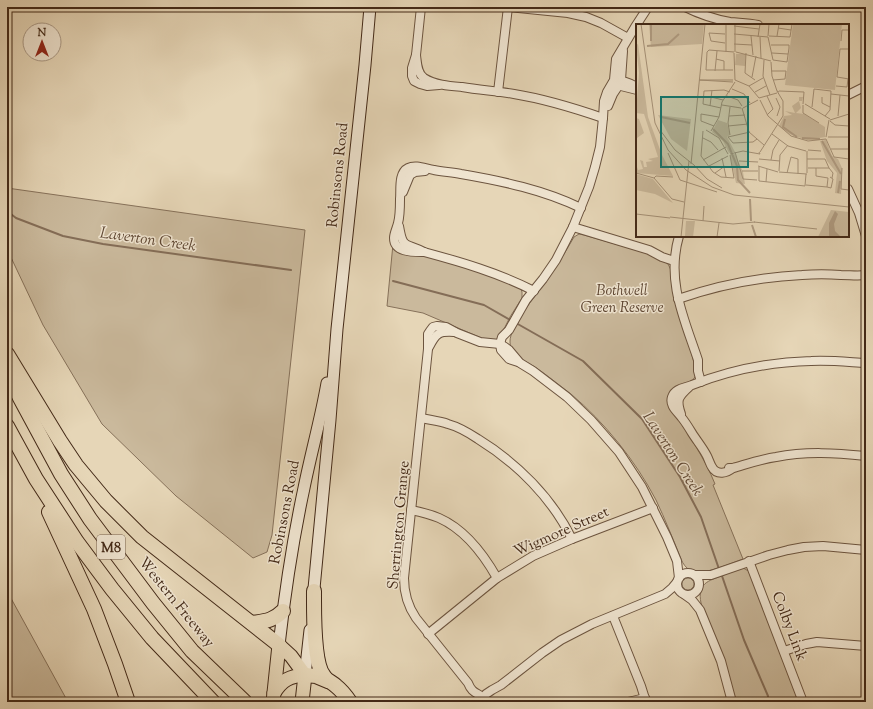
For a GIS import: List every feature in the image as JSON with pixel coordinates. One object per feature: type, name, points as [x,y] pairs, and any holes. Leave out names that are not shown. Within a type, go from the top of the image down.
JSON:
[{"type":"highway","points":[[7,354],[72,459],[106,501],[142,537],[279,645],[291,656],[305,675]]},
{"type":"highway","name":"Western Freeway","points":[[7,371],[61,474],[90,519],[153,603],[192,651],[245,702]]},
{"type":"highway","points":[[8,429],[62,538],[94,609],[128,702]]},
{"type":"highway","name":"M8","points":[[8,429],[36,479],[77,542],[112,589],[152,638],[213,702]]},
{"type":"highway","points":[[314,591],[316,648],[321,672],[324,677],[339,689],[350,702]]},
{"type":"highway","points":[[252,623],[269,621],[283,611]]},
{"type":"highway","name":"Robinsons Road","points":[[273,698],[279,645]]},
{"type":"highway","points":[[273,698],[280,685],[293,677],[305,675],[316,676],[328,681]]},
{"type":"highway","name":"Robinsons Road","points":[[302,702],[305,675]]},
{"type":"main road","name":"Robinsons Road","points":[[305,675],[330,420],[337,330],[371,7]]},
{"type":"main road","name":"Robinsons Road","points":[[279,645],[283,611],[304,488],[325,395],[337,330]]},
{"type":"street","points":[[421,7],[416,55],[418,69],[421,76],[444,85],[537,99],[603,118]]},
{"type":"street","points":[[498,92],[508,7],[568,13],[586,17],[601,23],[628,38]]},
{"type":"street","points":[[637,24],[648,7]]},
{"type":"street","points":[[685,7],[719,20],[750,24]]},
{"type":"street","points":[[636,26],[616,59],[618,82],[603,118],[600,147],[589,187],[581,208],[556,260],[522,306],[508,330],[502,337],[502,347],[509,359],[520,363],[533,371],[567,397],[619,452],[642,487],[667,537],[677,561],[678,588],[683,594],[692,600],[700,610],[721,661],[732,702]]},
{"type":"street","points":[[618,82],[630,83],[636,86]]},
{"type":"street","points":[[618,82],[636,90]]},
{"type":"street","points":[[849,94],[866,86]]},
{"type":"street","points":[[534,291],[496,275],[404,244],[398,222],[400,201],[406,182],[410,175],[415,172],[434,170],[458,173],[520,186],[581,208]]},
{"type":"street","points":[[849,191],[859,214],[866,236]]},
{"type":"street","points":[[573,227],[675,257]]},
{"type":"street","points":[[679,237],[675,257],[675,283],[678,299],[698,360],[703,368],[705,380]]},
{"type":"street","points":[[678,299],[721,286],[766,278],[802,275],[866,275]]},
{"type":"street","name":"Sherrington Grange","points":[[487,699],[473,692],[468,683],[412,613],[405,597],[404,578],[428,349],[435,331],[457,333],[480,342],[487,348],[502,347]]},
{"type":"street","points":[[866,363],[825,360],[763,365],[705,380],[690,386],[677,395],[682,418],[708,458],[719,467],[733,468],[775,457],[803,453],[830,453],[866,456]]},
{"type":"street","points":[[421,418],[442,422],[458,428],[486,444],[506,459],[547,499],[572,539]]},
{"type":"street","name":"Wigmore Street","points":[[428,634],[497,578],[533,556],[572,539],[653,508]]},
{"type":"street","points":[[412,510],[432,515],[454,527],[477,550],[497,578]]},
{"type":"street","points":[[487,699],[501,685],[561,640],[592,624],[664,594],[672,588],[684,574],[711,575],[782,551],[804,547],[823,546],[866,550]]},
{"type":"street","points":[[677,561],[698,578],[700,610]]},
{"type":"street","name":"Colby Link","points":[[749,561],[804,702]]},
{"type":"street","points":[[664,594],[692,595],[711,575]]},
{"type":"street","points":[[613,616],[646,700],[628,702]]},
{"type":"street","points":[[784,651],[817,642],[866,646]]},
{"type":"green space","points":[[7,188],[305,230],[272,535],[267,552],[253,558],[176,496],[102,424],[43,325],[7,249]]},
{"type":"green space","name":"Bothwell Green Reserve","points":[[579,234],[650,254],[668,264],[671,270],[675,302],[692,355],[696,374],[675,414],[707,466],[715,484],[713,485],[743,559],[702,572],[691,571],[688,569],[682,561],[666,522],[648,485],[618,443],[584,405],[540,370],[514,353],[510,344],[511,335],[520,317],[561,260],[574,237]]},
{"type":"green space","points":[[393,244],[416,254],[459,264],[519,287],[522,292],[522,298],[501,335],[495,341],[486,340],[423,313],[387,306]]},
{"type":"green space","points":[[743,568],[750,572],[800,702],[735,702],[701,603],[700,596],[702,587],[709,581]]},
{"type":"green space","points":[[688,578],[692,580],[694,584],[692,588],[688,590],[684,588],[682,584],[684,580]]},
{"type":"green space","points":[[7,591],[68,702],[7,702]]},
{"type":"waterway","name":"Laverton Creek","points":[[7,211],[16,218],[63,236],[103,244],[291,270]]},
{"type":"waterway","name":"Laverton Creek","points":[[393,281],[484,305],[512,321]]},
{"type":"waterway","name":"Laverton Creek","points":[[516,323],[583,361],[642,419],[680,477],[701,517],[719,569]]},
{"type":"waterway","name":"Laverton Creek","points":[[721,573],[744,640],[768,696],[768,702]]}]
